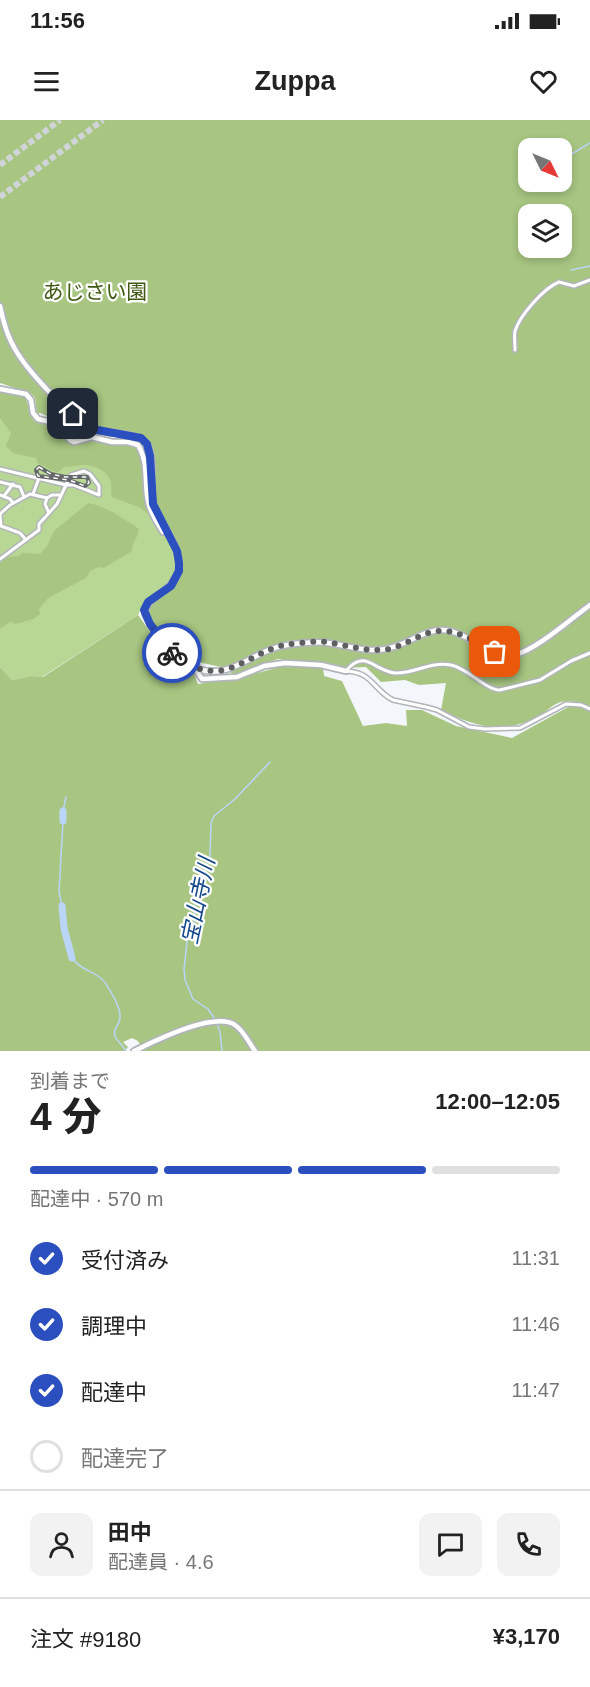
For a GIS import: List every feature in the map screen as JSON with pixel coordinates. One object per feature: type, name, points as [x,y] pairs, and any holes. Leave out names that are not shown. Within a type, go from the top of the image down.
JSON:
[{"type":"street","points":[[515,350],[515,332],[533,300],[541,297],[549,287],[559,282],[574,286],[590,279]]},
{"type":"street","points":[[0,306],[15,350],[34,376],[63,405],[92,429],[141,438],[147,444],[153,504],[177,551],[179,571],[171,586],[147,605],[145,614],[180,661],[194,667],[215,671],[228,669],[272,648],[325,642],[375,651],[388,649],[441,630],[459,634],[503,655],[516,655],[536,644],[590,604]]},
{"type":"street","points":[[0,389],[26,394],[32,400],[33,413],[38,419],[54,423],[74,442],[92,437],[138,445],[145,460],[148,503],[159,525],[167,534]]},
{"type":"street","points":[[0,469],[66,485],[74,485],[99,495],[99,486],[94,478],[84,471],[71,475],[66,485],[61,495],[57,504],[39,524],[39,530],[0,559]]},
{"type":"street","points":[[33,494],[39,478]]},
{"type":"street","points":[[0,482],[20,487],[24,497]]},
{"type":"street","points":[[13,484],[2,495],[14,503]]},
{"type":"street","points":[[26,540],[23,535],[1,526],[0,513],[24,497],[33,494],[47,498]]},
{"type":"street","points":[[49,514],[45,504],[47,498],[52,495],[61,495]]},
{"type":"street","points":[[346,671],[357,660],[373,664],[392,673],[401,673],[429,665],[450,665],[475,675],[494,690],[500,690],[540,680],[571,661],[590,653]]},
{"type":"street","points":[[194,667],[201,680],[237,677],[256,669],[285,663],[327,666],[357,672],[366,676],[393,700],[437,710],[469,727],[485,729],[520,728],[566,704],[581,705],[590,709]]},
{"type":"street","points":[[134,1051],[176,1033],[220,1020],[236,1026],[255,1051]]},
{"type":"green space","name":"あじさい園","points":[[0,120],[590,120],[590,706],[577,702],[560,702],[526,722],[492,727],[472,723],[441,710],[446,683],[419,685],[405,680],[381,682],[366,667],[345,668],[278,659],[235,675],[221,667],[189,660],[176,651],[158,631],[147,613],[152,604],[177,579],[181,562],[176,544],[155,501],[154,456],[148,442],[138,435],[118,431],[111,437],[91,433],[75,436],[58,421],[40,413],[37,414],[35,398],[30,393],[0,383]]},
{"type":"green space","points":[[0,391],[29,405],[29,413],[34,421],[59,428],[69,444],[97,440],[112,445],[130,445],[148,510],[170,542],[177,562],[175,576],[166,589],[144,603],[138,615],[42,677],[31,676],[12,680],[0,667]]},
{"type":"green space","points":[[0,391],[26,397],[29,413],[34,421],[59,428],[69,444],[97,440],[112,445],[130,445],[138,449],[142,457],[145,497],[149,515],[141,508],[112,497],[110,478],[96,467],[78,465],[64,467],[56,472],[38,464],[36,458],[13,453],[6,446],[11,433],[0,418]]},
{"type":"green space","points":[[88,503],[108,510],[139,529],[132,551],[104,568],[98,567],[90,571],[86,578],[48,598],[39,609],[40,614],[33,619],[15,624],[11,621],[0,629],[0,561],[22,553],[40,554],[47,546],[54,531]]},
{"type":"green space","points":[[138,615],[175,661],[192,669],[198,684],[238,678],[280,667],[323,667],[324,676],[342,681],[363,726],[386,723],[407,726],[406,710],[422,710],[456,726],[512,738],[570,706],[590,711],[590,1051],[139,1051],[143,1049],[138,1041],[132,1038],[123,1042],[128,1047],[125,1051],[0,1051],[0,667],[12,680],[31,676],[43,677]]},
{"type":"waterway","points":[[572,154],[590,143]]},
{"type":"waterway","points":[[571,270],[590,266]]},
{"type":"waterway","name":"宝山寺川","points":[[215,1019],[208,1009],[193,999],[185,980],[184,969],[187,942],[194,922],[195,903],[210,857],[211,823],[214,816],[235,799],[270,762]]},
{"type":"waterway","name":"宝山寺川","points":[[63,811],[66,797]]},
{"type":"waterway","name":"宝山寺川","points":[[63,811],[63,821]]},
{"type":"waterway","name":"宝山寺川","points":[[62,906],[59,892],[63,821]]},
{"type":"waterway","name":"宝山寺川","points":[[62,906],[64,928],[72,958]]},
{"type":"waterway","name":"宝山寺川","points":[[72,958],[105,982],[108,987],[120,1014],[115,1036],[126,1051]]},
{"type":"waterway","name":"宝山寺川","points":[[217,1024],[222,1051]]},
{"type":"tunnel","points":[[0,165],[60,120]]},
{"type":"tunnel","points":[[0,197],[103,120]]},
{"type":"railway","points":[[39,467],[51,474],[65,477],[87,477],[89,483],[85,486],[69,480],[38,476],[36,470],[39,467]]},
{"type":"way so far","points":[[172,653],[191,667],[215,671],[228,669],[272,648],[286,645],[325,642],[375,651],[399,647],[431,632],[441,630],[459,634],[495,652]]},
{"type":"route","points":[[73,414],[92,429],[141,438],[147,444],[153,504],[177,551],[179,571],[171,586],[148,602],[144,610],[150,624],[172,653]]}]
